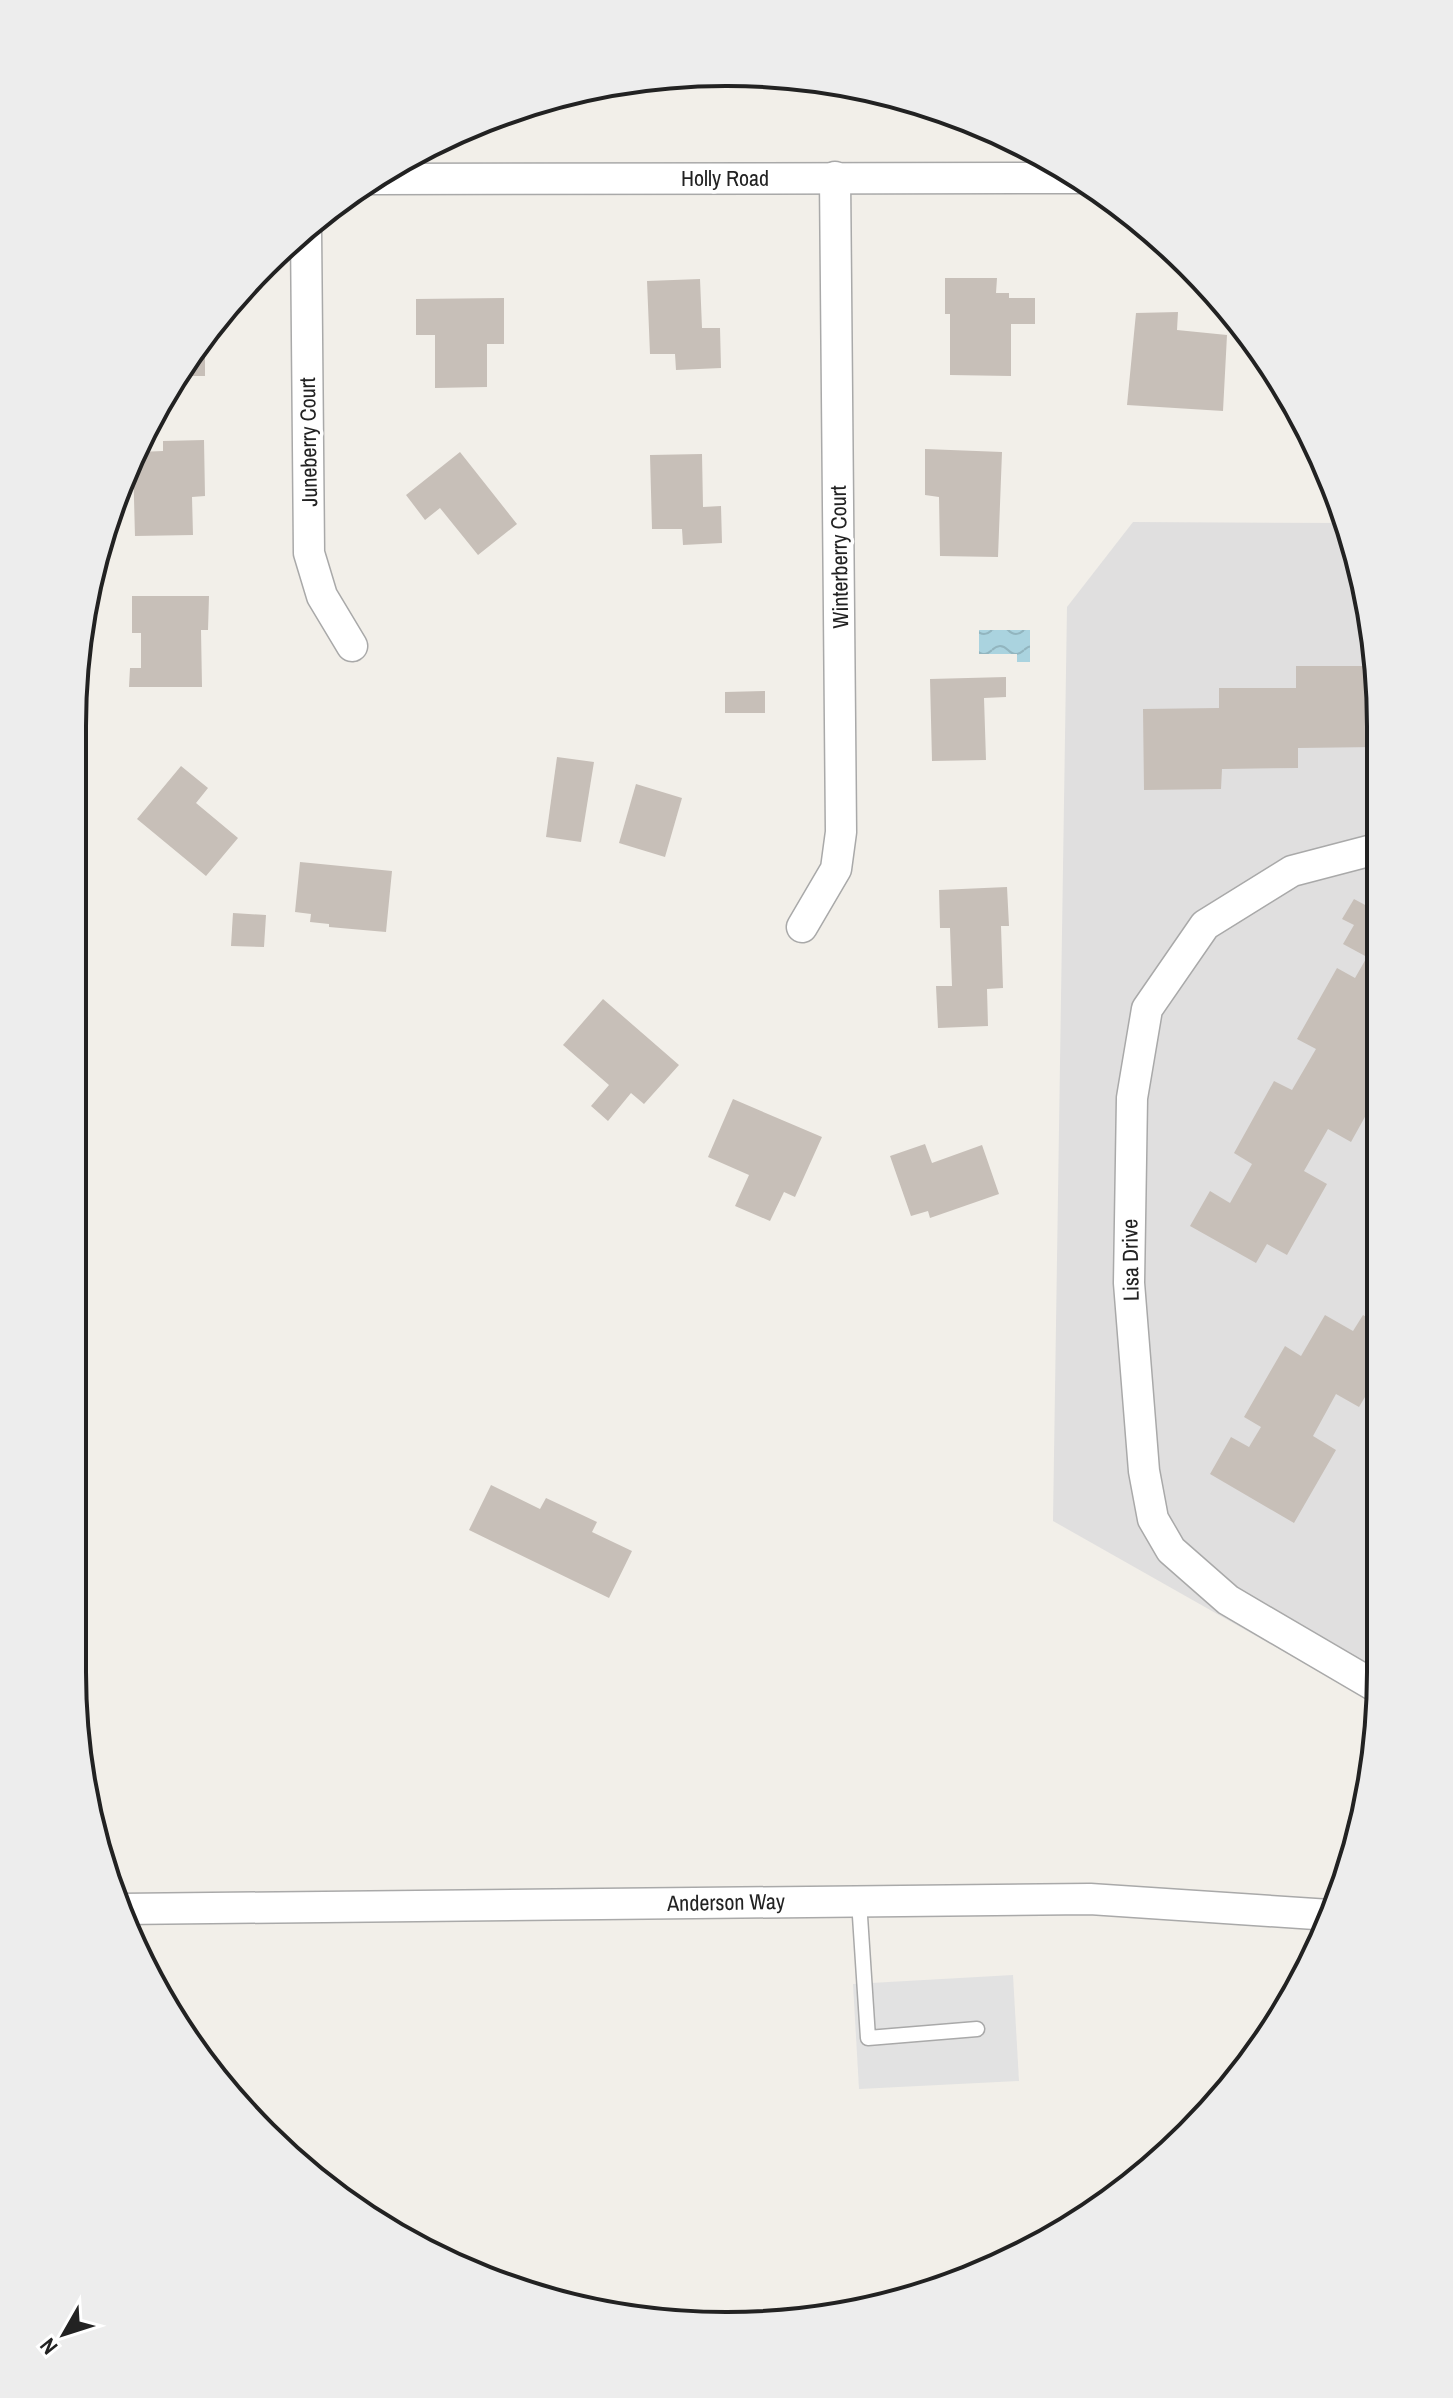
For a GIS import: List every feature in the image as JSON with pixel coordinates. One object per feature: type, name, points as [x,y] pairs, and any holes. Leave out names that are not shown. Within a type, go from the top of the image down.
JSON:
[{"type":"street","name":"Winterberry Court","points":[[802,927],[836,869],[841,832],[835,177]]},
{"type":"street","name":"Holly Road","points":[[395,179],[1056,178]]},
{"type":"street","name":"Juneberry Court","points":[[306,243],[309,553],[322,596],[352,646]]},
{"type":"street","name":"Lisa Drive","points":[[1367,851],[1292,871],[1205,925],[1147,1009],[1132,1098],[1129,1283],[1144,1471],[1153,1519],[1171,1550],[1228,1600],[1367,1681]]},
{"type":"street","name":"Anderson Way","points":[[132,1909],[1090,1899],[1319,1914]]},
{"type":"lane","points":[[859,1901],[868,2038],[977,2029]]},
{"type":"shaded area","points":[[1133,522],[1334,523],[1345,561],[1362,643],[1367,726],[1366,1698],[1053,1521],[1067,607]]},
{"type":"shaded area","points":[[1013,1975],[1019,2081],[859,2089],[853,1984]]},
{"type":"water","points":[[979,630],[1030,630],[1030,662],[1017,662],[1017,654],[979,654]]},
{"type":"building","points":[[945,278],[997,278],[996,293],[1009,293],[1009,298],[1035,298],[1035,324],[1011,324],[1011,376],[950,375],[950,314],[945,314]]},
{"type":"building","points":[[700,279],[702,328],[720,328],[721,368],[676,370],[675,354],[650,354],[647,281]]},
{"type":"building","points":[[504,298],[504,344],[487,344],[487,387],[435,388],[435,335],[416,335],[416,299]]},
{"type":"building","points":[[1178,312],[1177,330],[1227,335],[1223,411],[1127,405],[1136,313]]},
{"type":"building","points":[[205,355],[205,376],[191,376]]},
{"type":"building","points":[[204,440],[205,496],[192,497],[193,535],[135,536],[134,485],[148,452],[163,451],[163,441]]},
{"type":"building","points":[[925,449],[1002,452],[998,557],[940,556],[939,497],[925,495]]},
{"type":"building","points":[[460,452],[517,524],[478,555],[440,508],[425,520],[406,495]]},
{"type":"building","points":[[702,454],[703,507],[721,506],[722,543],[683,545],[682,529],[652,529],[650,455]]},
{"type":"building","points":[[132,596],[209,596],[208,630],[201,630],[202,687],[129,687],[130,668],[141,668],[141,633],[132,633]]},
{"type":"building","points":[[1296,666],[1364,666],[1367,747],[1298,748],[1298,768],[1222,769],[1221,789],[1144,790],[1143,709],[1219,708],[1219,688],[1296,688]]},
{"type":"building","points":[[1006,677],[1006,697],[984,698],[986,760],[932,761],[930,679]]},
{"type":"building","points":[[765,691],[765,713],[725,713],[725,692]]},
{"type":"building","points":[[557,757],[594,762],[581,842],[546,837]]},
{"type":"building","points":[[181,766],[208,788],[196,803],[238,838],[206,876],[137,819]]},
{"type":"building","points":[[636,784],[682,798],[665,857],[619,843]]},
{"type":"building","points":[[300,862],[392,871],[386,932],[329,927],[329,924],[310,922],[311,914],[295,912]]},
{"type":"building","points":[[1007,887],[1009,926],[1001,926],[1003,988],[987,989],[988,1026],[938,1028],[936,986],[952,986],[950,928],[940,928],[939,890]]},
{"type":"building","points":[[1354,899],[1367,906],[1367,957],[1343,944],[1354,925],[1342,919]]},
{"type":"building","points":[[233,913],[266,915],[264,947],[231,946]]},
{"type":"building","points":[[1367,957],[1367,1113],[1351,1142],[1328,1129],[1304,1171],[1327,1184],[1287,1255],[1267,1244],[1256,1263],[1190,1226],[1210,1191],[1230,1203],[1252,1164],[1234,1153],[1274,1081],[1292,1090],[1316,1049],[1297,1039],[1337,968],[1355,978]]},
{"type":"building","points":[[603,999],[679,1065],[644,1104],[631,1093],[608,1121],[591,1106],[609,1085],[563,1045]]},
{"type":"building","points":[[733,1099],[822,1137],[795,1197],[784,1192],[770,1221],[735,1206],[749,1175],[708,1157]]},
{"type":"building","points":[[925,1144],[932,1163],[982,1145],[999,1194],[930,1218],[928,1211],[911,1216],[890,1156]]},
{"type":"building","points":[[1325,1315],[1353,1331],[1363,1315],[1367,1317],[1367,1394],[1359,1407],[1336,1394],[1313,1436],[1336,1450],[1294,1523],[1210,1474],[1231,1437],[1249,1447],[1261,1427],[1244,1417],[1285,1346],[1301,1356]]},
{"type":"building","points":[[491,1485],[540,1509],[546,1498],[597,1522],[592,1532],[632,1551],[609,1598],[469,1530]]}]
